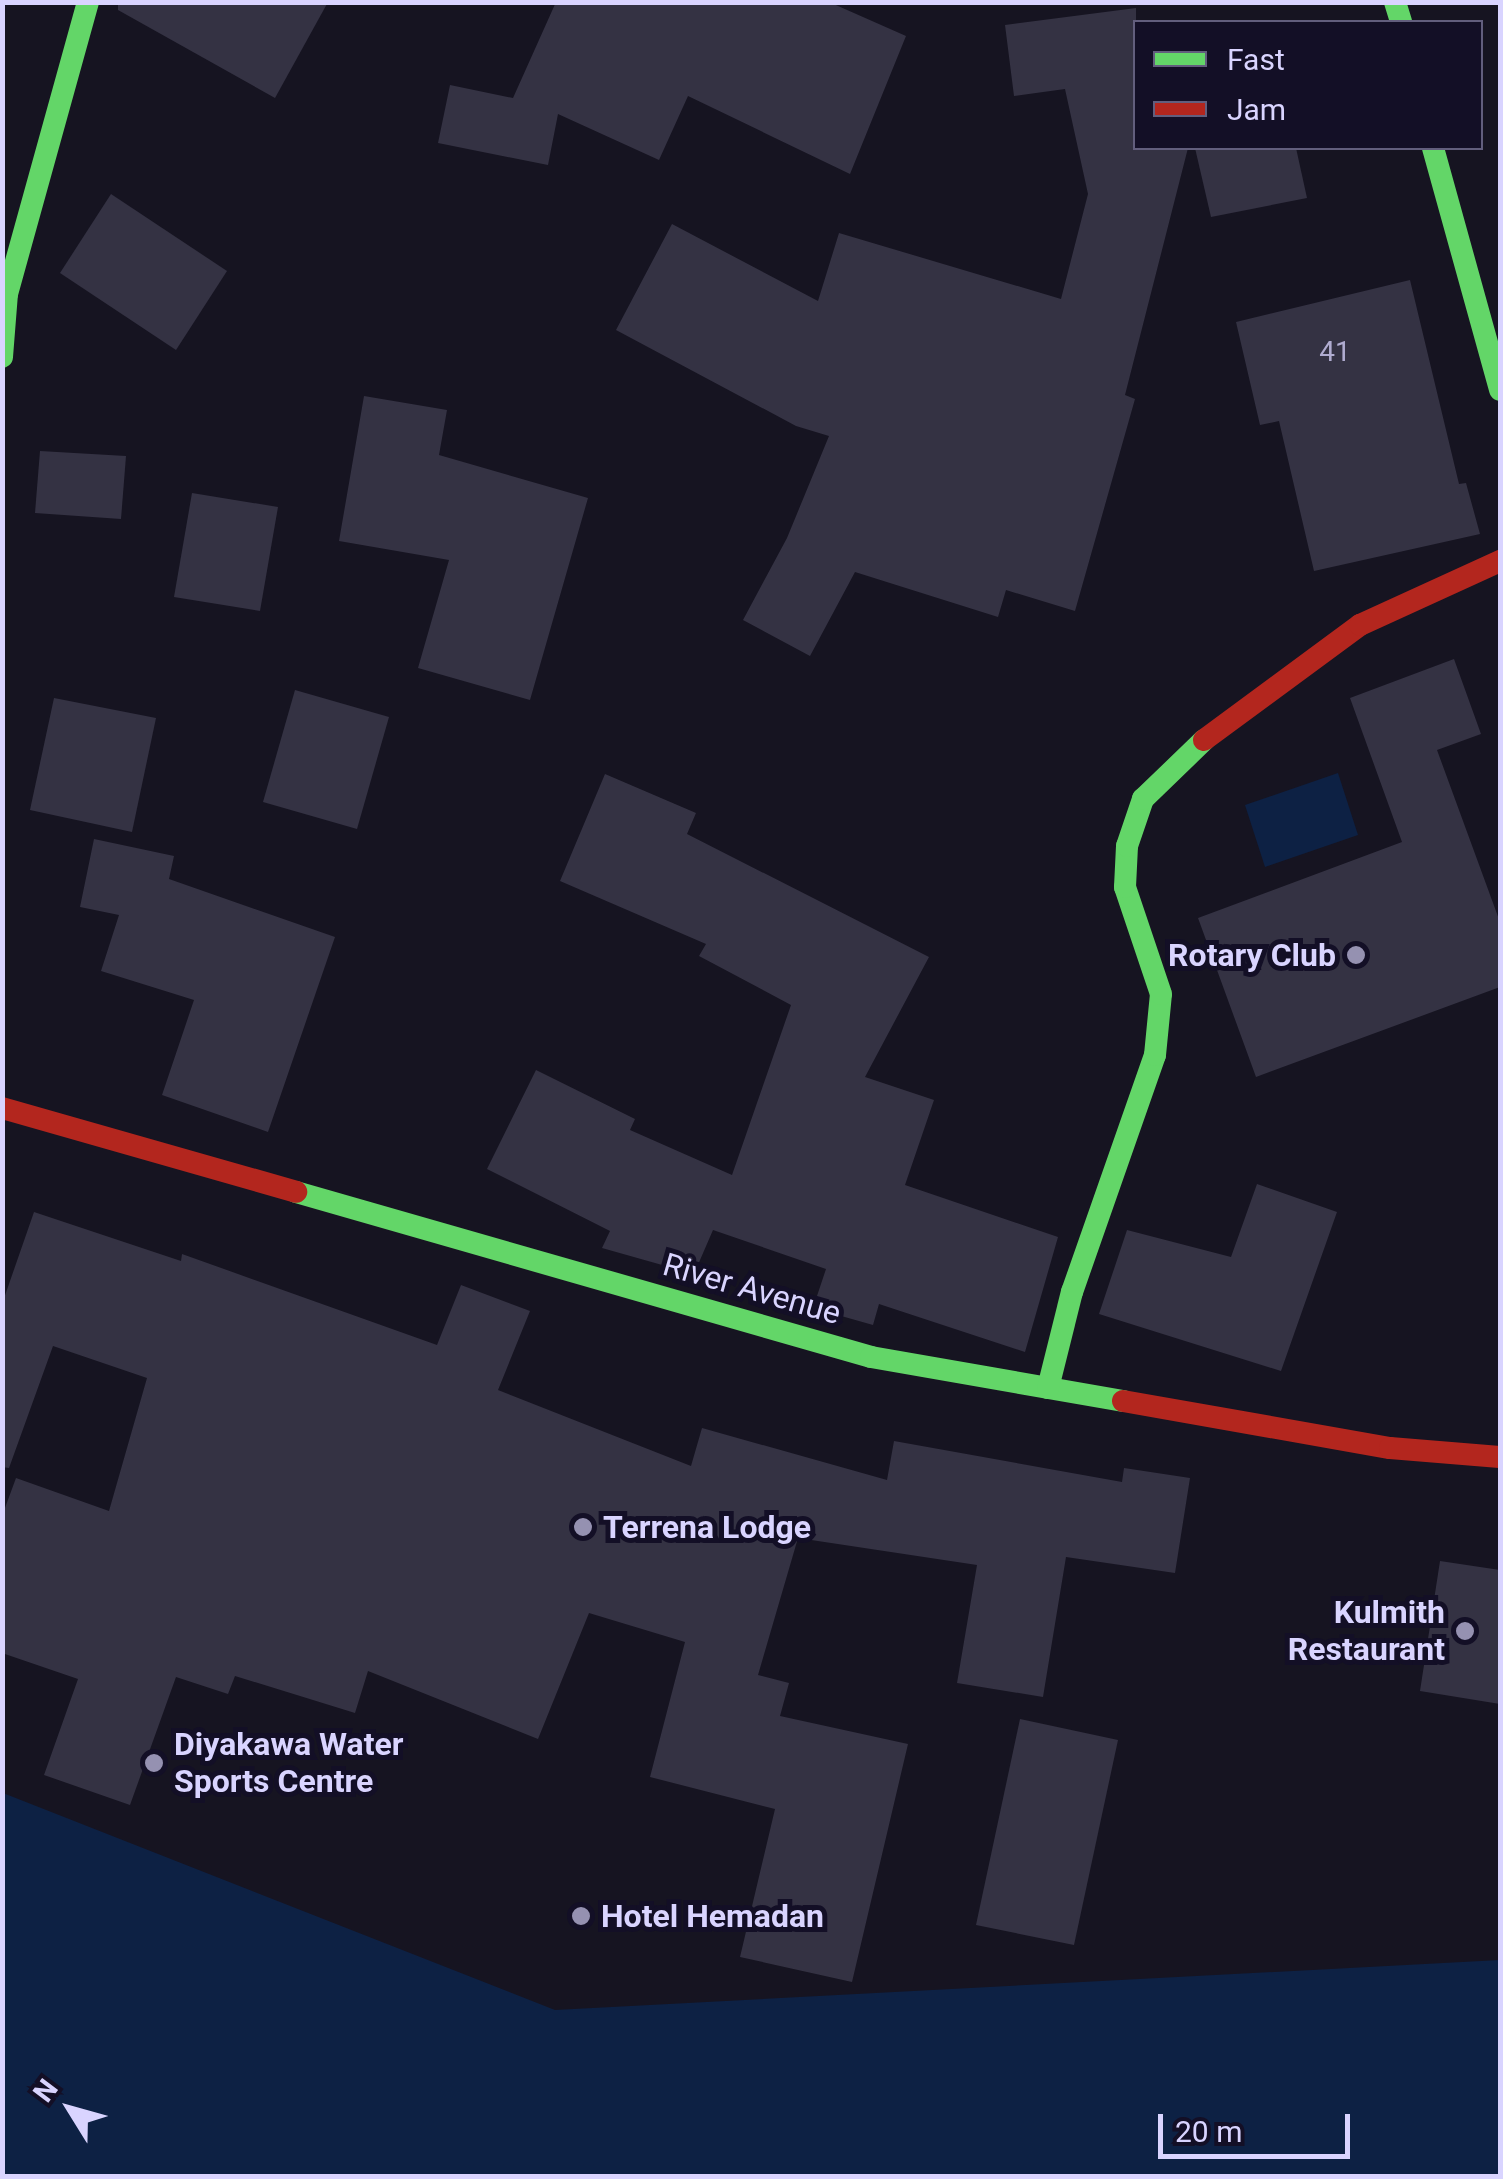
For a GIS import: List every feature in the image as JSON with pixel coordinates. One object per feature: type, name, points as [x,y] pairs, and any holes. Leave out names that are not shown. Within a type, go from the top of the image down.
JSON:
[{"type":"main road","points":[[2,356],[7,294],[88,2]]},
{"type":"main road","points":[[1434,150],[1500,390]]},
{"type":"main road","points":[[1048,1388],[1072,1292],[1155,1055],[1162,994],[1125,887],[1127,846],[1143,799],[1184,756],[1266,689],[1360,625],[1500,561]]},
{"type":"main road","name":"River Avenue","points":[[2,1108],[870,1357],[1390,1448],[1500,1458]]},
{"type":"water","points":[[1338,773],[1358,835],[1265,867],[1245,805]]},
{"type":"water","points":[[3,1793],[555,2010],[1500,1960],[1500,2176],[3,2176]]},
{"type":"building","points":[[118,2],[328,2],[275,98],[118,10]]},
{"type":"building","points":[[556,2],[829,2],[906,36],[850,174],[688,96],[659,160],[558,114],[548,165],[438,143],[450,85],[513,98]]},
{"type":"building","points":[[1136,8],[1133,150],[1187,150],[1125,395],[1135,399],[1075,611],[1006,590],[998,617],[855,572],[810,656],[743,620],[787,538],[829,436],[796,426],[616,330],[672,224],[818,301],[839,233],[1061,299],[1088,194],[1065,89],[1014,96],[1005,25]]},
{"type":"building","points":[[1195,150],[1296,150],[1307,198],[1211,217]]},
{"type":"building","points":[[111,194],[227,271],[176,350],[60,273]]},
{"type":"building","points":[[1410,280],[1459,484],[1466,483],[1480,534],[1314,571],[1279,421],[1260,425],[1236,322]]},
{"type":"building","points":[[364,396],[447,410],[439,455],[588,498],[530,700],[418,668],[449,560],[339,541]]},
{"type":"building","points":[[40,451],[126,456],[121,519],[35,513]]},
{"type":"building","points":[[192,493],[278,507],[260,611],[174,597]]},
{"type":"building","name":"Rotary Club","points":[[1454,659],[1481,734],[1437,750],[1500,922],[1500,987],[1256,1077],[1198,918],[1402,842],[1350,698]]},
{"type":"building","points":[[295,690],[389,717],[357,829],[263,802]]},
{"type":"building","points":[[54,698],[156,718],[132,832],[30,810]]},
{"type":"building","points":[[605,774],[696,813],[687,834],[929,957],[865,1077],[934,1100],[905,1185],[1058,1237],[1025,1352],[879,1304],[873,1325],[813,1308],[826,1269],[713,1230],[694,1274],[602,1248],[610,1231],[487,1169],[536,1070],[635,1119],[630,1130],[732,1175],[791,1005],[699,956],[706,944],[560,881]]},
{"type":"building","points":[[94,839],[174,856],[169,879],[335,937],[268,1132],[162,1095],[194,1000],[101,971],[119,915],[80,907]]},
{"type":"building","points":[[1257,1184],[1337,1212],[1281,1371],[1099,1314],[1127,1230],[1231,1257]]},
{"type":"building","points":[[34,1212],[181,1261],[182,1254],[437,1345],[461,1285],[530,1311],[498,1390],[691,1466],[702,1428],[887,1480],[894,1441],[1122,1482],[1124,1468],[1190,1478],[1175,1573],[1066,1557],[1043,1697],[957,1683],[977,1565],[798,1538],[758,1675],[789,1683],[780,1716],[908,1744],[852,1982],[740,1957],[775,1809],[650,1777],[685,1642],[589,1613],[538,1739],[368,1671],[355,1713],[235,1676],[228,1694],[176,1677],[130,1805],[44,1775],[78,1679],[2,1653],[2,1516],[16,1478],[109,1511],[147,1378],[53,1346],[9,1468],[2,1467],[2,1304]]},
{"type":"building","name":"Kulmith Restaurant","points":[[1440,1561],[1500,1570],[1500,1704],[1420,1691]]},
{"type":"building","points":[[1020,1719],[1118,1740],[1074,1945],[976,1925]]},
{"type":"traffic: fast","points":[[2,357],[7,294],[88,2]]},
{"type":"traffic: fast","points":[[1395,2],[1400,20]]},
{"type":"traffic: fast","points":[[1434,150],[1500,390]]},
{"type":"traffic: fast","points":[[1048,1388],[1072,1292],[1155,1055],[1161,994],[1125,887],[1127,846],[1143,799],[1204,740]]},
{"type":"traffic: fast","points":[[296,1192],[871,1357],[1123,1401]]},
{"type":"traffic: jam","points":[[1204,740],[1360,625],[1500,561]]},
{"type":"traffic: jam","points":[[2,1108],[296,1192]]},
{"type":"traffic: jam","points":[[1123,1401],[1390,1448],[1500,1457]]},
{"type":"place","name":"Rotary Club","points":[[1356,955]]},
{"type":"place","name":"Terrena Lodge","points":[[583,1527]]},
{"type":"place","name":"Kulmith Restaurant","points":[[1465,1631]]},
{"type":"place","name":"Diyakawa Water Sports Centre","points":[[154,1763]]},
{"type":"place","name":"Hotel Hemadan","points":[[581,1916]]}]
